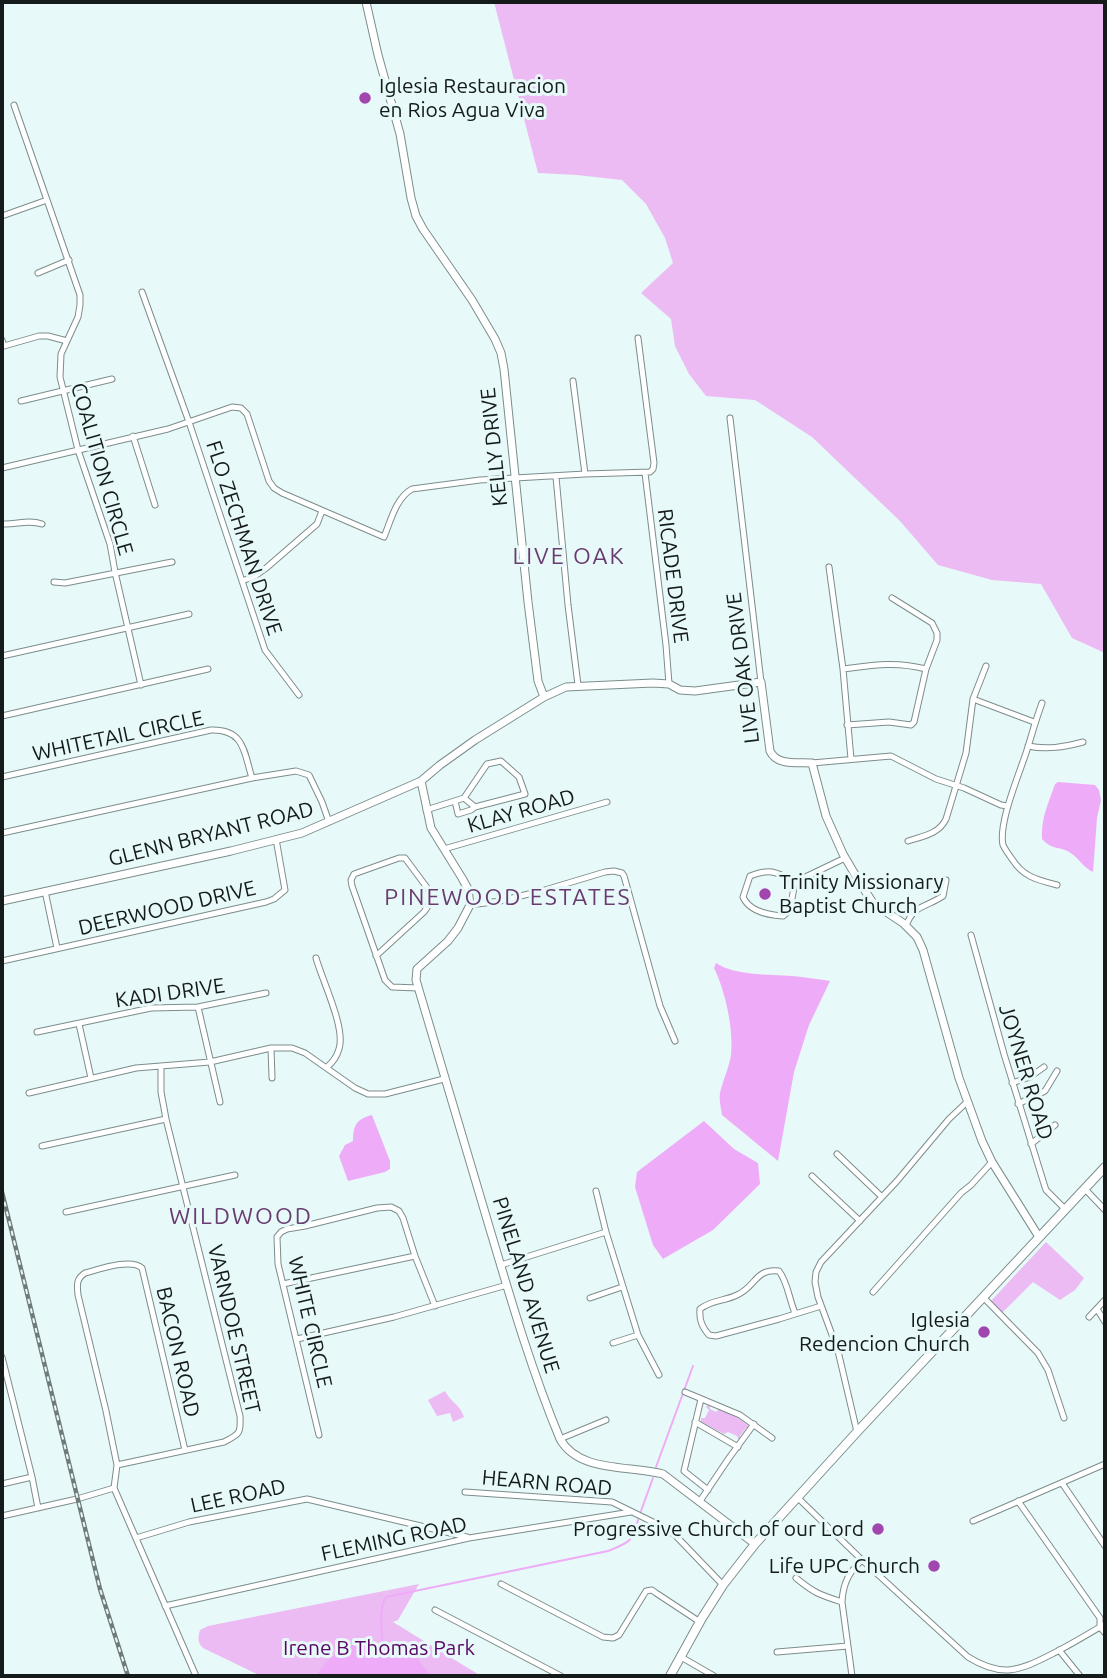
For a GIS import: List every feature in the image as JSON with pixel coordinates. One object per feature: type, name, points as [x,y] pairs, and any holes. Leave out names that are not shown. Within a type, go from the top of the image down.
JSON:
[{"type":"main road","points":[[670,1676],[723,1585],[755,1544],[1105,1167]]},
{"type":"street","name":"KELLY DRIVE","points":[[366,2],[400,134],[416,216],[472,300],[499,349],[504,369],[538,681],[544,697]]},
{"type":"street","name":"COALITION CIRCLE","points":[[14,105],[78,286],[78,317],[61,354],[60,377],[78,450],[110,544],[141,685]]},
{"type":"street","points":[[2,216],[47,200]]},
{"type":"street","points":[[38,273],[69,260]]},
{"type":"street","name":"FLO ZECHMAN DRIVE","points":[[142,292],[189,422],[265,650],[299,695]]},
{"type":"street","points":[[2,340],[4,346],[39,336],[67,341]]},
{"type":"street","points":[[2,468],[168,429],[232,407],[242,408],[247,414],[269,481],[274,488],[384,537],[398,503],[412,489],[480,480],[650,472],[654,463],[638,338]]},
{"type":"street","points":[[21,401],[111,379]]},
{"type":"street","points":[[573,381],[585,474]]},
{"type":"street","name":"LIVE OAK DRIVE","points":[[730,418],[770,751],[774,758],[781,762],[812,763]]},
{"type":"street","points":[[133,436],[156,505]]},
{"type":"street","name":"RICADE DRIVE","points":[[645,473],[669,684]]},
{"type":"street","points":[[556,477],[578,685]]},
{"type":"street","points":[[242,581],[265,569],[317,524],[323,511]]},
{"type":"street","points":[[2,524],[14,525],[32,521],[42,524]]},
{"type":"street","points":[[54,582],[65,583],[172,562]]},
{"type":"street","points":[[830,567],[851,759]]},
{"type":"street","points":[[847,725],[889,722],[906,726],[914,722],[926,669],[937,640],[935,628],[926,619],[892,598]]},
{"type":"street","points":[[2,656],[189,614]]},
{"type":"street","points":[[843,669],[891,663],[926,669]]},
{"type":"street","points":[[908,841],[934,833],[942,826],[967,752],[973,699],[986,666]]},
{"type":"street","points":[[2,716],[208,669]]},
{"type":"street","points":[[376,956],[424,912],[430,903],[431,893],[405,858],[354,874],[351,880],[376,956],[384,980],[392,987],[418,988],[418,969],[448,941],[470,905],[468,889],[431,828],[421,781],[475,740],[544,697],[566,687],[653,682],[669,684],[686,691],[761,682]]},
{"type":"street","points":[[973,699],[1034,722]]},
{"type":"street","points":[[1042,703],[1008,806],[1003,845],[1024,874],[1057,885]]},
{"type":"street","name":"WHITETAIL CIRCLE","points":[[2,777],[211,730],[223,730],[233,733],[242,744],[252,778]]},
{"type":"street","points":[[1028,746],[1053,748],[1083,742]]},
{"type":"street","points":[[1008,806],[936,779],[891,757],[812,763],[826,816],[845,858],[873,903],[917,937],[967,1102],[982,1141],[992,1162],[1039,1237]]},
{"type":"street","points":[[426,810],[454,801],[464,798],[487,764],[501,761],[519,777],[525,794],[458,814],[454,801]]},
{"type":"street","points":[[2,833],[252,778],[296,771],[309,775],[328,822]]},
{"type":"street","name":"GLENN BRYANT ROAD","points":[[2,901],[302,833],[421,781]]},
{"type":"street","points":[[464,798],[475,807]]},
{"type":"street","name":"KLAY ROAD","points":[[444,849],[607,802]]},
{"type":"street","name":"DEERWOOD DRIVE","points":[[2,961],[274,899],[285,890],[275,839]]},
{"type":"street","points":[[795,882],[845,858]]},
{"type":"street","points":[[470,905],[545,890],[592,875],[617,871],[622,873],[660,1006],[675,1041]]},
{"type":"street","points":[[762,871],[775,871],[795,882],[790,910],[783,916],[757,910],[746,904],[743,897],[750,876],[762,871]]},
{"type":"street","points":[[906,926],[914,911],[943,896],[946,880]]},
{"type":"street","points":[[44,891],[57,948]]},
{"type":"street","name":"JOYNER ROAD","points":[[971,935],[1018,1104],[1046,1190],[1066,1210]]},
{"type":"street","points":[[316,958],[339,1033],[340,1049],[327,1068]]},
{"type":"street","name":"PINELAND AVENUE","points":[[418,988],[507,1286],[542,1394],[560,1438],[568,1449],[588,1461],[663,1474],[755,1544]]},
{"type":"street","name":"KADI DRIVE","points":[[37,1032],[151,1008],[198,1007],[266,993]]},
{"type":"street","points":[[198,1007],[220,1102]]},
{"type":"street","points":[[79,1024],[91,1078]]},
{"type":"street","points":[[271,1048],[272,1078]]},
{"type":"street","points":[[29,1093],[136,1068],[210,1062],[271,1048],[292,1048],[305,1053],[368,1094],[384,1094],[444,1079]]},
{"type":"street","name":"VARNDOE STREET","points":[[117,1465],[224,1441],[237,1436],[241,1429],[166,1119],[161,1091],[161,1067]]},
{"type":"street","points":[[1013,1083],[1030,1077],[1044,1067]]},
{"type":"street","points":[[1018,1104],[1045,1091],[1057,1071]]},
{"type":"street","points":[[857,1432],[839,1356],[821,1306],[815,1282],[816,1272],[821,1262],[967,1102]]},
{"type":"street","points":[[42,1146],[166,1119]]},
{"type":"street","points":[[1031,1144],[1055,1125]]},
{"type":"street","points":[[837,1154],[881,1198]]},
{"type":"street","points":[[873,1292],[992,1162]]},
{"type":"street","points":[[66,1212],[235,1175]]},
{"type":"street","points":[[812,1176],[860,1221]]},
{"type":"street","points":[[1084,1189],[1105,1210]]},
{"type":"street","points":[[596,1191],[638,1335],[659,1375]]},
{"type":"street","name":"WHITE CIRCLE","points":[[319,1435],[283,1284],[276,1246],[281,1232],[377,1208],[391,1207],[399,1211],[435,1306]]},
{"type":"street","points":[[501,1265],[606,1232]]},
{"type":"street","points":[[283,1284],[415,1256]]},
{"type":"street","name":"BACON ROAD","points":[[117,1465],[77,1282],[79,1277],[86,1273],[107,1268],[130,1263],[138,1264],[142,1268],[185,1450]]},
{"type":"street","points":[[795,1313],[789,1300],[785,1278],[779,1270],[769,1269],[738,1295],[706,1304],[700,1309],[700,1317],[709,1335],[716,1336],[821,1306]]},
{"type":"street","points":[[297,1339],[394,1317],[507,1286]]},
{"type":"street","points":[[590,1298],[622,1287]]},
{"type":"street","points":[[984,1298],[1038,1353],[1048,1370],[1064,1418]]},
{"type":"street","points":[[1089,1317],[1105,1300]]},
{"type":"street","points":[[1097,1309],[1105,1322]]},
{"type":"street","points":[[613,1343],[638,1335]]},
{"type":"street","points":[[2,1357],[4,1376],[38,1508]]},
{"type":"street","points":[[685,1392],[740,1415],[772,1438]]},
{"type":"street","points":[[701,1399],[684,1471],[708,1490]]},
{"type":"street","points":[[560,1438],[606,1420]]},
{"type":"street","points":[[695,1422],[738,1447]]},
{"type":"street","points":[[700,1500],[754,1424]]},
{"type":"street","points":[[117,1465],[114,1488],[196,1676]]},
{"type":"street","points":[[973,1521],[1105,1465]]},
{"type":"street","points":[[2,1484],[32,1477]]},
{"type":"street","points":[[1062,1483],[1105,1546]]},
{"type":"street","points":[[2,1516],[114,1488]]},
{"type":"street","name":"HEARN ROAD","points":[[465,1492],[612,1502],[675,1535],[723,1585]]},
{"type":"street","points":[[798,1498],[968,1657],[982,1665],[1007,1670],[1027,1667],[1103,1625]]},
{"type":"street","name":"LEE ROAD","points":[[136,1538],[189,1522],[307,1499],[469,1538]]},
{"type":"street","points":[[1018,1502],[1100,1618],[1105,1633]]},
{"type":"street","name":"FLEMING ROAD","points":[[165,1606],[469,1538],[631,1512]]},
{"type":"street","points":[[852,1676],[842,1590],[851,1571],[862,1560]]},
{"type":"street","points":[[796,1578],[822,1597],[842,1602]]},
{"type":"street","points":[[501,1584],[603,1637],[612,1638],[619,1635],[646,1591],[652,1590],[700,1622]]},
{"type":"street","points":[[435,1610],[561,1676]]},
{"type":"street","points":[[778,1652],[848,1646]]},
{"type":"street","points":[[1059,1650],[1080,1676]]},
{"type":"street","points":[[681,1657],[713,1676]]},
{"type":"green space","points":[[494,2],[1105,2],[1105,653],[1072,638],[1041,584],[992,580],[938,565],[900,521],[812,437],[755,400],[706,396],[689,374],[675,346],[671,319],[641,293],[673,263],[665,238],[646,204],[622,180],[538,173]]},
{"type":"green space","points":[[1046,1242],[1084,1278],[1075,1290],[1060,1300],[1033,1282],[1001,1314],[990,1302]]},
{"type":"green space","points":[[445,1391],[464,1417],[453,1422],[450,1413],[437,1416],[428,1400]]},
{"type":"green space","points":[[708,1405],[716,1412],[719,1409],[740,1419],[749,1430],[746,1428],[738,1439],[737,1436],[728,1432],[724,1434],[701,1422],[701,1418],[705,1418],[709,1410],[706,1407]]},
{"type":"green space","name":"Irene B Thomas Park","points":[[419,1584],[398,1620],[393,1622],[481,1676],[261,1676],[203,1648],[199,1642],[200,1630],[208,1626]]},
{"type":"shaded area","points":[[1058,782],[1095,785],[1099,790],[1101,800],[1093,872],[1068,851],[1050,846],[1042,839],[1046,811]]},
{"type":"shaded area","points":[[716,963],[742,972],[830,981],[809,1025],[794,1072],[778,1161],[722,1115],[720,1093],[731,1055],[731,1034],[725,999],[714,968]]},
{"type":"shaded area","points":[[372,1115],[390,1161],[390,1169],[348,1181],[339,1156],[345,1145],[353,1141],[357,1124]]},
{"type":"shaded area","points":[[704,1121],[734,1149],[758,1163],[760,1184],[713,1230],[663,1259],[653,1245],[635,1187],[637,1172]]},
{"type":"shaded area","points":[[365,1641],[395,1644],[417,1658],[431,1676],[317,1676],[324,1664],[337,1654]]},
{"type":"waterway","points":[[656,1467],[693,1366]]},
{"type":"waterway","points":[[641,1511],[653,1478]]},
{"type":"waterway","points":[[383,1646],[381,1615],[386,1597],[608,1551],[629,1541],[638,1520]]},
{"type":"railway","points":[[2,1192],[100,1589],[128,1676]]},
{"type":"place","name":"Iglesia Restauracion en Rios Agua Viva","points":[[365,98]]},
{"type":"place","name":"Trinity Missionary Baptist Church","points":[[765,894]]},
{"type":"place","name":"Iglesia Redencion Church","points":[[984,1332]]},
{"type":"place","name":"Progressive Church of our Lord","points":[[878,1529]]},
{"type":"place","name":"Life UPC Church","points":[[934,1566]]},
{"type":"district","name":"LIVE OAK","points":[[569,556]]},
{"type":"district","name":"PINEWOOD ESTATES","points":[[508,897]]},
{"type":"district","name":"WILDWOOD","points":[[241,1216]]}]
